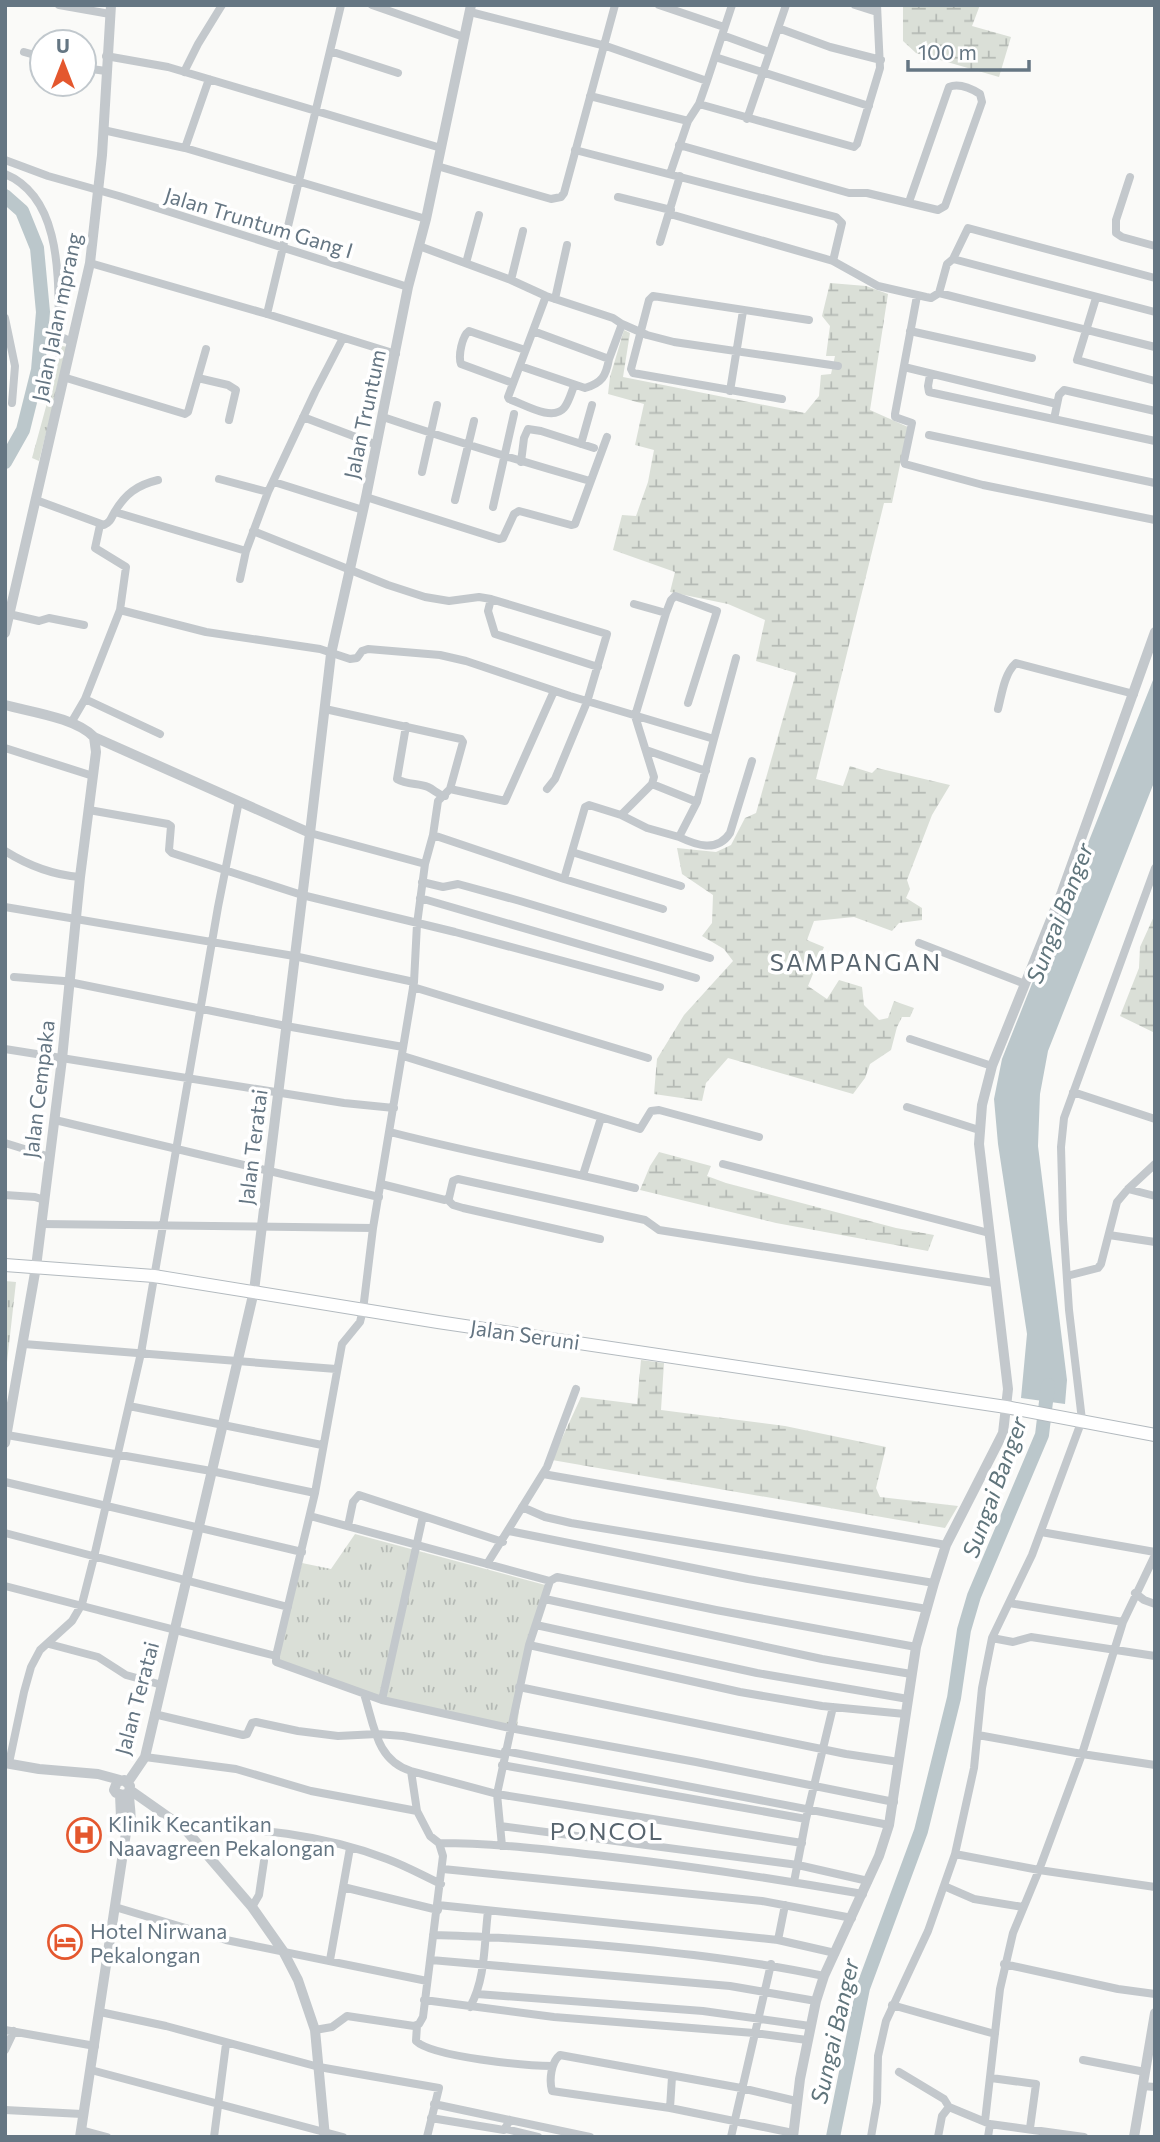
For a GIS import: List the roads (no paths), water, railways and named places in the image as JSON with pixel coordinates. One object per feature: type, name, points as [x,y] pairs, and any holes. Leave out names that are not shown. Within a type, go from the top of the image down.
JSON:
[{"type":"main road","name":"Jalan Seruni","points":[[5,1265],[154,1276],[1009,1408],[1155,1435]]},
{"type":"street","points":[[59,5],[110,10]]},
{"type":"street","points":[[184,72],[222,5]]},
{"type":"street","points":[[267,314],[341,5]]},
{"type":"street","points":[[372,5],[464,37]]},
{"type":"street","points":[[438,164],[543,194],[564,193],[615,5]]},
{"type":"street","points":[[659,5],[769,52]]},
{"type":"street","points":[[670,174],[688,121],[699,104],[732,5]]},
{"type":"street","points":[[747,119],[786,5]]},
{"type":"street","points":[[699,104],[854,147],[869,106],[881,60],[877,9],[855,5]]},
{"type":"street","points":[[470,8],[606,46],[707,81]]},
{"type":"street","name":"Jalan Truntum","points":[[310,833],[325,709],[325,651],[357,508],[366,497],[408,287],[426,219],[470,8]]},
{"type":"street","name":"Jalan Jalan mprang","points":[[5,633],[90,263],[99,190],[110,10]]},
{"type":"street","points":[[778,28],[830,47],[881,60]]},
{"type":"street","points":[[24,51],[28,52]]},
{"type":"street","points":[[330,51],[398,73]]},
{"type":"street","points":[[107,57],[169,67],[441,148]]},
{"type":"street","points":[[715,57],[869,106]]},
{"type":"street","points":[[98,70],[106,71]]},
{"type":"street","points":[[185,148],[209,79]]},
{"type":"street","points":[[679,145],[849,192],[867,193],[938,210],[945,206],[982,102],[976,91],[959,86],[949,87],[909,202]]},
{"type":"street","points":[[590,96],[688,121]]},
{"type":"street","points":[[103,130],[185,148],[426,219]]},
{"type":"street","points":[[575,150],[840,219],[842,223],[833,261]]},
{"type":"street","name":"Jalan Truntum Gang I","points":[[5,160],[48,176],[408,287]]},
{"type":"street","points":[[5,173],[18,179],[32,195],[42,210],[53,237],[58,268],[59,333],[61,337],[72,342]]},
{"type":"street","points":[[660,242],[680,176]]},
{"type":"street","points":[[1130,177],[1115,220],[1116,233],[1155,246]]},
{"type":"street","points":[[618,197],[833,261],[878,286],[931,298],[939,293],[947,264],[953,259],[968,228],[1155,278]]},
{"type":"street","points":[[466,263],[479,215]]},
{"type":"street","points":[[511,281],[523,231]]},
{"type":"street","points":[[555,299],[568,245]]},
{"type":"street","points":[[419,246],[546,296],[613,318],[642,333],[674,342],[838,366]]},
{"type":"street","points":[[953,259],[1155,312]]},
{"type":"street","points":[[90,263],[396,354]]},
{"type":"street","points":[[939,293],[1155,347]]},
{"type":"street","points":[[546,296],[508,397],[552,414],[566,406],[574,386]]},
{"type":"street","points":[[782,399],[633,373],[631,369],[649,300],[653,296],[809,320]]},
{"type":"street","points":[[918,296],[894,414],[895,417],[912,424],[904,461],[908,467],[1155,520]]},
{"type":"street","points":[[1096,298],[1077,358],[1079,361],[1155,382]]},
{"type":"street","points":[[730,391],[743,311]]},
{"type":"street","points":[[5,318],[15,366],[12,404]]},
{"type":"street","points":[[520,366],[574,386],[585,388],[600,382],[607,372],[622,324]]},
{"type":"street","points":[[513,383],[460,364],[464,334],[469,331],[526,350]]},
{"type":"street","points":[[533,331],[609,359]]},
{"type":"street","points":[[910,331],[1032,359]]},
{"type":"street","points":[[240,579],[246,551],[268,492],[344,338]]},
{"type":"street","points":[[63,377],[182,414],[188,412],[206,349]]},
{"type":"street","points":[[904,367],[1057,404]]},
{"type":"street","points":[[930,375],[929,392],[1155,441]]},
{"type":"street","points":[[198,377],[228,385],[236,390],[229,420]]},
{"type":"street","points":[[1054,419],[1059,395],[1064,390],[1155,411]]},
{"type":"street","points":[[422,472],[437,405]]},
{"type":"street","points":[[581,444],[592,405]]},
{"type":"street","points":[[493,507],[514,414]]},
{"type":"street","points":[[303,417],[377,445]]},
{"type":"street","points":[[383,417],[505,457],[590,481]]},
{"type":"street","points":[[455,500],[474,421]]},
{"type":"street","points":[[522,462],[524,438],[528,429],[594,448]]},
{"type":"street","points":[[929,435],[1155,483]]},
{"type":"street","points":[[366,497],[499,538],[503,538],[514,514],[522,511],[571,525],[575,524],[607,437]]},
{"type":"street","points":[[219,479],[268,492]]},
{"type":"street","points":[[36,500],[100,525],[110,521],[125,497],[137,486],[158,480]]},
{"type":"street","points":[[274,482],[357,508]]},
{"type":"street","points":[[115,512],[246,551]]},
{"type":"street","points":[[71,723],[85,699],[120,610],[126,565],[95,548],[100,525]]},
{"type":"street","points":[[253,531],[388,585],[440,600],[480,597],[491,599],[606,633],[607,639],[587,702],[555,779],[547,789]]},
{"type":"street","points":[[621,815],[652,784],[654,778],[635,716],[666,613],[675,596],[717,611],[688,703]]},
{"type":"street","points":[[491,599],[488,611],[495,634],[598,667]]},
{"type":"street","points":[[634,604],[666,613]]},
{"type":"street","points":[[120,610],[206,632],[325,651],[351,659],[357,658],[362,651],[368,649],[440,655],[714,739]]},
{"type":"street","points":[[9,614],[36,621],[49,618],[84,625]]},
{"type":"street","points":[[796,2101],[741,2088],[560,2055],[552,2066],[552,2091],[670,2108],[735,2120],[793,2135],[796,2101],[816,2001],[824,1976],[880,1856],[889,1825],[916,1647],[934,1583],[946,1545],[1001,1442],[1009,1408],[979,1129],[982,1105],[992,1066],[1062,892],[1155,632]]},
{"type":"street","points":[[679,836],[697,802],[736,658]]},
{"type":"street","points":[[998,709],[1004,682],[1016,663],[1134,694]]},
{"type":"street","points":[[406,726],[397,779],[413,786],[428,787],[437,794],[447,792],[505,801],[554,691]]},
{"type":"street","points":[[85,699],[160,734]]},
{"type":"street","points":[[5,705],[71,723],[94,737],[310,833],[425,864]]},
{"type":"street","points":[[325,709],[461,739],[463,742],[447,792],[438,801],[422,881],[414,984],[373,1228],[363,1310],[360,1322],[343,1342],[336,1369],[315,1493],[276,1656],[278,1664],[382,1700],[510,1728],[894,1802]]},
{"type":"street","name":"Jalan Cempaka","points":[[6,1439],[36,1267],[41,1224],[36,1198],[50,1157],[55,1120],[57,1058],[74,876],[89,810],[87,775],[96,752],[94,737]]},
{"type":"street","points":[[5,748],[87,775]]},
{"type":"street","points":[[646,750],[706,771]]},
{"type":"street","points":[[564,879],[585,807],[589,805],[621,815],[647,828],[706,846],[725,840],[730,833],[752,761]]},
{"type":"street","points":[[652,784],[697,802]]},
{"type":"street","points":[[239,802],[200,1008],[141,1353],[94,1557],[82,1604],[72,1621],[40,1650],[31,1667],[7,1763],[98,1774],[184,1828],[252,1908],[283,1951],[298,1980],[316,2030],[325,2134]]},
{"type":"street","points":[[89,810],[168,824],[171,827],[169,852],[302,895],[660,987]]},
{"type":"street","name":"Jalan Teratai","points":[[123,1788],[145,1757],[254,1291],[310,833]]},
{"type":"street","points":[[433,835],[663,909]]},
{"type":"street","points":[[5,851],[24,863],[53,874],[74,876]]},
{"type":"street","points":[[572,852],[681,886]]},
{"type":"street","points":[[871,2137],[877,2102],[881,2038],[892,2005],[928,1931],[955,1854],[974,1768],[982,1688],[992,1638],[1041,1532],[1079,1420],[1067,1276],[1061,1147],[1064,1118],[1155,868]]},
{"type":"street","points":[[422,881],[443,887],[458,884],[508,897],[710,958]]},
{"type":"street","points":[[420,898],[696,978]]},
{"type":"street","points":[[5,907],[294,956],[414,984],[648,1058]]},
{"type":"street","points":[[919,943],[1025,984]]},
{"type":"street","points":[[14,977],[64,981],[403,1051],[640,1129],[650,1111],[659,1110],[759,1136]]},
{"type":"street","points":[[911,1039],[992,1066]]},
{"type":"street","points":[[5,1049],[278,1093],[394,1108]]},
{"type":"street","points":[[1073,1092],[1155,1119]]},
{"type":"street","points":[[906,1107],[979,1129]]},
{"type":"street","points":[[583,1175],[601,1118]]},
{"type":"street","points":[[55,1120],[379,1198]]},
{"type":"street","points":[[390,1132],[635,1188]]},
{"type":"street","points":[[5,1143],[50,1157]]},
{"type":"street","points":[[723,1164],[989,1233]]},
{"type":"street","points":[[1067,1276],[1098,1268],[1117,1202],[1155,1164]]},
{"type":"street","points":[[447,1199],[453,1181],[458,1179],[645,1220],[659,1230],[994,1283]]},
{"type":"street","points":[[381,1184],[447,1199],[453,1205],[463,1208],[600,1239]]},
{"type":"street","points":[[1128,1189],[1155,1196]]},
{"type":"street","points":[[5,1195],[36,1198]]},
{"type":"street","points":[[41,1224],[373,1228]]},
{"type":"street","points":[[1109,1235],[1155,1242]]},
{"type":"street","points":[[24,1344],[336,1369]]},
{"type":"street","points":[[487,1564],[503,1542],[542,1474],[576,1389]]},
{"type":"street","points":[[129,1406],[322,1445]]},
{"type":"street","points":[[6,1439],[211,1471],[315,1493]]},
{"type":"street","points":[[542,1474],[946,1545]]},
{"type":"street","points":[[5,1482],[302,1552]]},
{"type":"street","points":[[348,1526],[358,1495],[503,1542]]},
{"type":"street","points":[[522,1507],[545,1517],[571,1523],[934,1583]]},
{"type":"street","points":[[310,1516],[550,1581]]},
{"type":"street","points":[[382,1700],[423,1516]]},
{"type":"street","points":[[509,1531],[761,1581],[927,1609]]},
{"type":"street","points":[[988,2137],[995,2034],[1004,1965],[1013,1933],[1082,1755],[1123,1622],[1155,1553],[1041,1532]]},
{"type":"street","points":[[5,1533],[288,1607]]},
{"type":"street","points":[[502,1846],[497,1794],[502,1765],[530,1645],[550,1581],[557,1577],[704,1608],[916,1647]]},
{"type":"street","points":[[5,1586],[276,1656]]},
{"type":"street","points":[[1137,1595],[1155,1604]]},
{"type":"street","points":[[545,1599],[822,1659],[911,1674]]},
{"type":"street","points":[[1009,1603],[1123,1622]]},
{"type":"street","points":[[536,1625],[757,1673],[908,1699]]},
{"type":"street","points":[[992,1638],[1013,1642],[1031,1637],[1155,1656]]},
{"type":"street","points":[[48,1644],[97,1657],[126,1675],[162,1685]]},
{"type":"street","points":[[530,1645],[740,1692],[833,1707],[905,1714]]},
{"type":"street","points":[[519,1687],[823,1749],[900,1762]]},
{"type":"street","points":[[364,1694],[382,1749],[387,1758],[402,1769],[497,1794],[802,1843]]},
{"type":"street","points":[[794,1882],[833,1707]]},
{"type":"street","points":[[154,1714],[243,1735],[247,1734],[254,1722],[338,1736],[377,1734],[505,1753],[889,1825]]},
{"type":"street","points":[[978,1735],[1082,1755],[1155,1765]]},
{"type":"street","points":[[145,1757],[236,1769],[311,1791],[417,1811]]},
{"type":"street","points":[[502,1765],[806,1819]]},
{"type":"street","points":[[411,1771],[417,1811],[430,1836],[439,1843],[443,1851],[442,1884],[423,2017],[417,2025],[416,2041],[428,2048],[450,2054],[552,2066]]},
{"type":"street","points":[[107,2137],[80,2134],[126,1833],[132,1814],[123,1788]]},
{"type":"street","points":[[500,1826],[798,1865],[868,1881]]},
{"type":"street","points":[[184,1828],[261,1830],[350,1847],[387,1858],[442,1884]]},
{"type":"street","points":[[439,1843],[502,1846],[632,1859],[863,1894]]},
{"type":"street","points":[[330,1960],[350,1847]]},
{"type":"street","points":[[955,1854],[1039,1871],[1155,1887]]},
{"type":"street","points":[[252,1908],[259,1895],[264,1861]]},
{"type":"street","points":[[443,1869],[785,1905],[852,1918]]},
{"type":"street","points":[[944,1886],[974,1899],[1023,1908]]},
{"type":"street","points":[[343,1887],[438,1908],[488,1910],[778,1940],[835,1954]]},
{"type":"street","points":[[778,1940],[785,1905]]},
{"type":"street","points":[[115,1907],[226,1940],[427,1981]]},
{"type":"street","points":[[470,2007],[477,1993],[483,1965],[488,1910]]},
{"type":"street","points":[[433,1935],[657,1951],[771,1965],[824,1976]]},
{"type":"street","points":[[431,1960],[708,1984],[816,2001]]},
{"type":"street","points":[[731,2137],[771,1965]]},
{"type":"street","points":[[1004,1965],[1155,1994]]},
{"type":"street","points":[[477,1993],[703,2011],[810,2026]]},
{"type":"street","points":[[424,2000],[554,2017],[754,2033],[807,2040]]},
{"type":"street","points":[[892,2005],[995,2034]]},
{"type":"street","points":[[100,2012],[166,2026],[319,2067],[439,2088],[427,2137]]},
{"type":"street","points":[[1134,2137],[1155,2013]]},
{"type":"street","points":[[316,2030],[332,2027],[347,2016],[417,2025]]},
{"type":"street","points":[[5,2050],[10,2031],[95,2046]]},
{"type":"street","points":[[214,2137],[226,2044]]},
{"type":"street","points":[[1083,2060],[1145,2072]]},
{"type":"street","points":[[91,2070],[343,2137]]},
{"type":"street","points":[[900,2072],[944,2099],[949,2107],[987,2122],[1084,2137]]},
{"type":"street","points":[[670,2108],[672,2077]]},
{"type":"street","points":[[991,2078],[1036,2084],[1030,2128]]},
{"type":"street","points":[[1142,2086],[1155,2087]]},
{"type":"street","points":[[434,2104],[590,2137]]},
{"type":"street","points":[[938,2137],[942,2116],[949,2107]]},
{"type":"street","points":[[5,2110],[82,2114]]},
{"type":"street","points":[[431,2118],[506,2129],[538,2137]]},
{"type":"street","points":[[506,2129],[510,2120]]},
{"type":"waterway","points":[[5,196],[22,211],[37,248],[43,312],[38,370],[23,430],[5,462]]},
{"type":"waterway","name":"Sungai Banger","points":[[833,2137],[863,1988],[921,1831],[954,1698],[964,1630],[974,1596],[1042,1435],[1048,1385]]},
{"type":"place","name":"Klinik Kecantikan Naavagreen Pekalongan","points":[[84,1835]]},
{"type":"place","name":"Hotel Nirwana Pekalongan","points":[[65,1942]]},
{"type":"district","name":"SAMPANGAN","points":[[856,961]]},
{"type":"district","name":"PONCOL","points":[[607,1830]]}]
